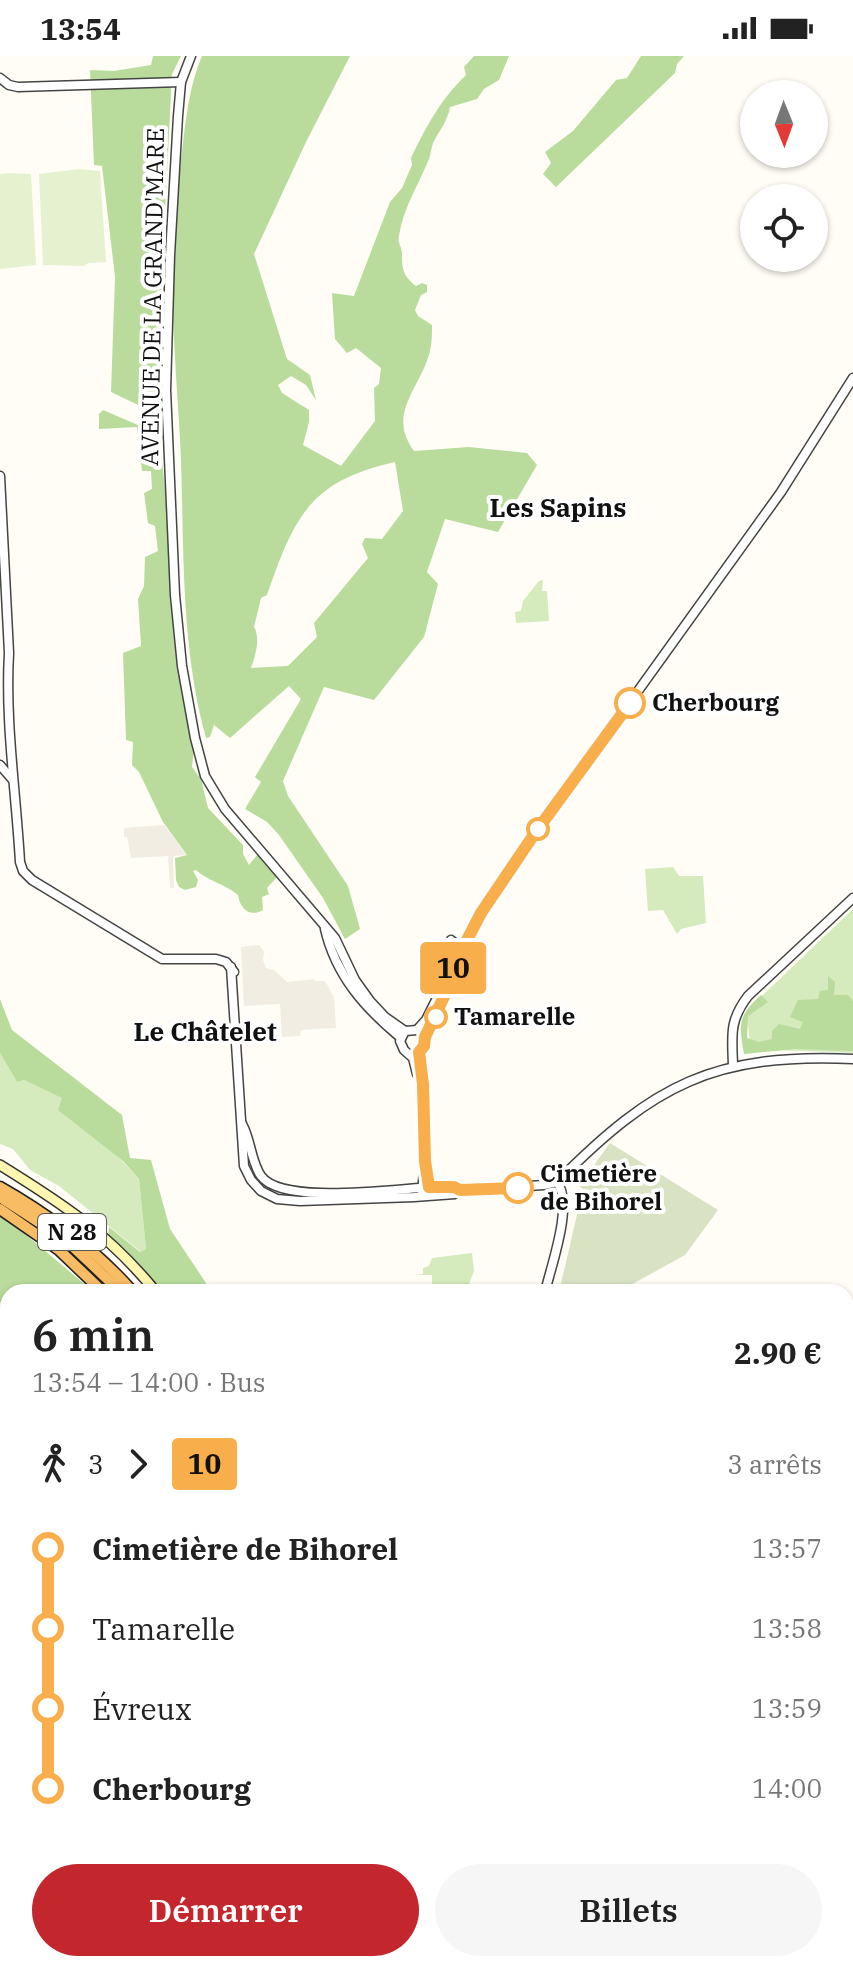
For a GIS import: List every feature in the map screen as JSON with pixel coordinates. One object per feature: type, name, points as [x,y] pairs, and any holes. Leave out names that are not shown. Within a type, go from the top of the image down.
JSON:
[{"type":"highway","name":"N 28","points":[[0,1187],[71,1231],[126,1284]]},
{"type":"highway","name":"N 28","points":[[0,1197],[65,1239],[113,1284]]},
{"type":"highway","points":[[0,1209],[59,1250],[95,1284]]},
{"type":"main road","points":[[0,1165],[82,1217],[127,1258],[149,1284]]},
{"type":"street","name":"AVENUE DE LA GRAND'MARE","points":[[191,56],[181,82],[170,255],[166,401],[173,565],[182,666],[201,766],[225,809],[335,938],[355,980],[370,1001],[403,1034],[402,1047],[415,1052],[421,1126],[424,1130],[426,1191]]},
{"type":"street","points":[[0,78],[18,87],[181,82]]},
{"type":"street","points":[[403,1034],[421,1033],[439,1010],[454,965],[500,883],[771,507],[853,378]]},
{"type":"street","points":[[0,476],[12,779],[20,862],[27,876],[165,961],[216,959],[231,967],[236,978],[242,1124],[261,1175],[278,1188],[320,1193],[537,1187],[557,1182],[636,1111],[678,1085],[733,1065],[786,1058],[853,1059]]},
{"type":"street","points":[[0,765],[12,779]]},
{"type":"street","points":[[733,1065],[732,1025],[738,1008],[853,898]]},
{"type":"street","points":[[451,940],[456,944],[467,942]]},
{"type":"street","points":[[415,1052],[424,1046],[421,1033]]},
{"type":"street","points":[[547,1284],[564,1209],[563,1192],[557,1182]]},
{"type":"green space","points":[[153,56],[181,56],[172,74],[155,413],[111,392],[115,277],[102,166],[94,165],[90,70],[114,71],[151,65]]},
{"type":"green space","points":[[202,56],[350,56],[254,254],[287,359],[310,375],[316,400],[306,385],[291,376],[278,385],[282,393],[309,410],[303,445],[341,466],[375,421],[374,388],[379,384],[381,368],[356,348],[347,353],[335,339],[332,293],[354,296],[390,202],[402,188],[422,135],[434,114],[466,75],[464,67],[474,56],[509,56],[499,80],[484,89],[477,99],[450,107],[401,226],[399,240],[404,272],[416,286],[422,283],[427,285],[427,292],[421,295],[415,310],[418,316],[432,325],[430,351],[408,401],[403,425],[414,451],[469,447],[527,453],[537,465],[498,532],[445,519],[427,572],[438,584],[424,637],[374,700],[324,687],[283,781],[288,796],[348,886],[360,929],[345,939],[323,898],[279,835],[267,822],[245,809],[261,782],[255,777],[301,699],[289,686],[230,738],[214,725],[210,737],[206,738],[192,669],[185,600],[173,270],[183,139],[194,79]],"holes":[[[395,462],[403,511],[382,539],[365,538],[362,544],[368,558],[314,623],[317,637],[288,666],[251,668],[256,653],[254,627],[261,598],[267,595],[286,544],[309,507],[324,492],[343,480]]]},
{"type":"green space","points":[[641,56],[684,56],[677,64],[675,73],[556,187],[543,174],[551,163],[545,152],[573,131],[616,80],[627,78]]},
{"type":"green space","points":[[79,169],[100,171],[106,262],[84,266],[43,265],[39,174]]},
{"type":"green space","points":[[0,174],[31,174],[36,265],[0,269]]},
{"type":"green space","points":[[103,410],[159,434],[194,749],[192,767],[201,779],[208,808],[243,845],[243,854],[249,865],[258,854],[279,875],[267,888],[269,894],[262,897],[263,910],[258,912],[246,910],[238,895],[196,870],[193,871],[198,880],[196,887],[185,890],[179,887],[175,858],[187,855],[163,822],[139,772],[132,765],[133,742],[126,740],[123,653],[141,646],[138,599],[144,586],[145,557],[158,551],[155,526],[148,523],[144,493],[152,489],[151,471],[142,471],[137,427],[99,429],[99,414]]},
{"type":"green space","points":[[543,580],[542,591],[547,591],[549,621],[516,623],[515,612],[521,611],[523,601]]},
{"type":"green space","points":[[673,867],[679,876],[703,876],[706,923],[681,929],[677,934],[663,910],[648,911],[645,869]]},
{"type":"green space","points":[[853,909],[853,1053],[751,1049],[746,1011]]},
{"type":"green space","points":[[828,976],[835,982],[834,995],[848,995],[853,1001],[853,1051],[796,1049],[744,1054],[741,1035],[744,1015],[761,995],[768,1002],[748,1016],[747,1038],[759,1042],[772,1039],[772,1031],[779,1024],[800,1029],[803,1022],[790,1017],[798,1000],[818,999],[820,991],[828,990]]},
{"type":"green space","points":[[0,999],[12,1030],[122,1115],[130,1158],[151,1160],[170,1229],[207,1284],[153,1284],[108,1236],[109,1227],[140,1252],[146,1249],[139,1179],[123,1161],[58,1110],[62,1098],[24,1080],[17,1082],[0,1053]]},
{"type":"green space","points":[[0,1053],[17,1082],[24,1080],[63,1098],[139,1179],[146,1249],[141,1252],[59,1186],[30,1170],[13,1149],[0,1144]]},
{"type":"green space","points":[[610,1143],[718,1210],[685,1255],[632,1284],[561,1284],[583,1189],[579,1186]]},
{"type":"green space","points":[[0,1215],[84,1284],[0,1284]]},
{"type":"green space","points":[[472,1253],[474,1271],[469,1284],[432,1284],[432,1275],[413,1275],[423,1274],[423,1268],[429,1266],[432,1258]]},
{"type":"shaded area","points":[[164,825],[187,855],[173,856],[174,888],[170,888],[168,856],[131,858],[127,837],[124,837],[124,828]]},
{"type":"shaded area","points":[[259,945],[264,951],[266,968],[274,970],[287,982],[325,981],[334,997],[336,1028],[301,1030],[300,1036],[282,1037],[280,1004],[244,1006],[241,947]]},
{"type":"bus line","name":"10","points":[[518,1188],[460,1190],[454,1187],[429,1187],[419,1052],[448,988],[454,965],[481,913],[630,703]]},
{"type":"place","name":"Cherbourg","points":[[630,703]]},
{"type":"place","name":"Tamarelle","points":[[436,1017]]},
{"type":"place","name":"Cimetière de Bihorel","points":[[518,1188]]},
{"type":"district","name":"Les Sapins","points":[[558,508]]},
{"type":"district","name":"Le Châtelet","points":[[205,1032]]}]
